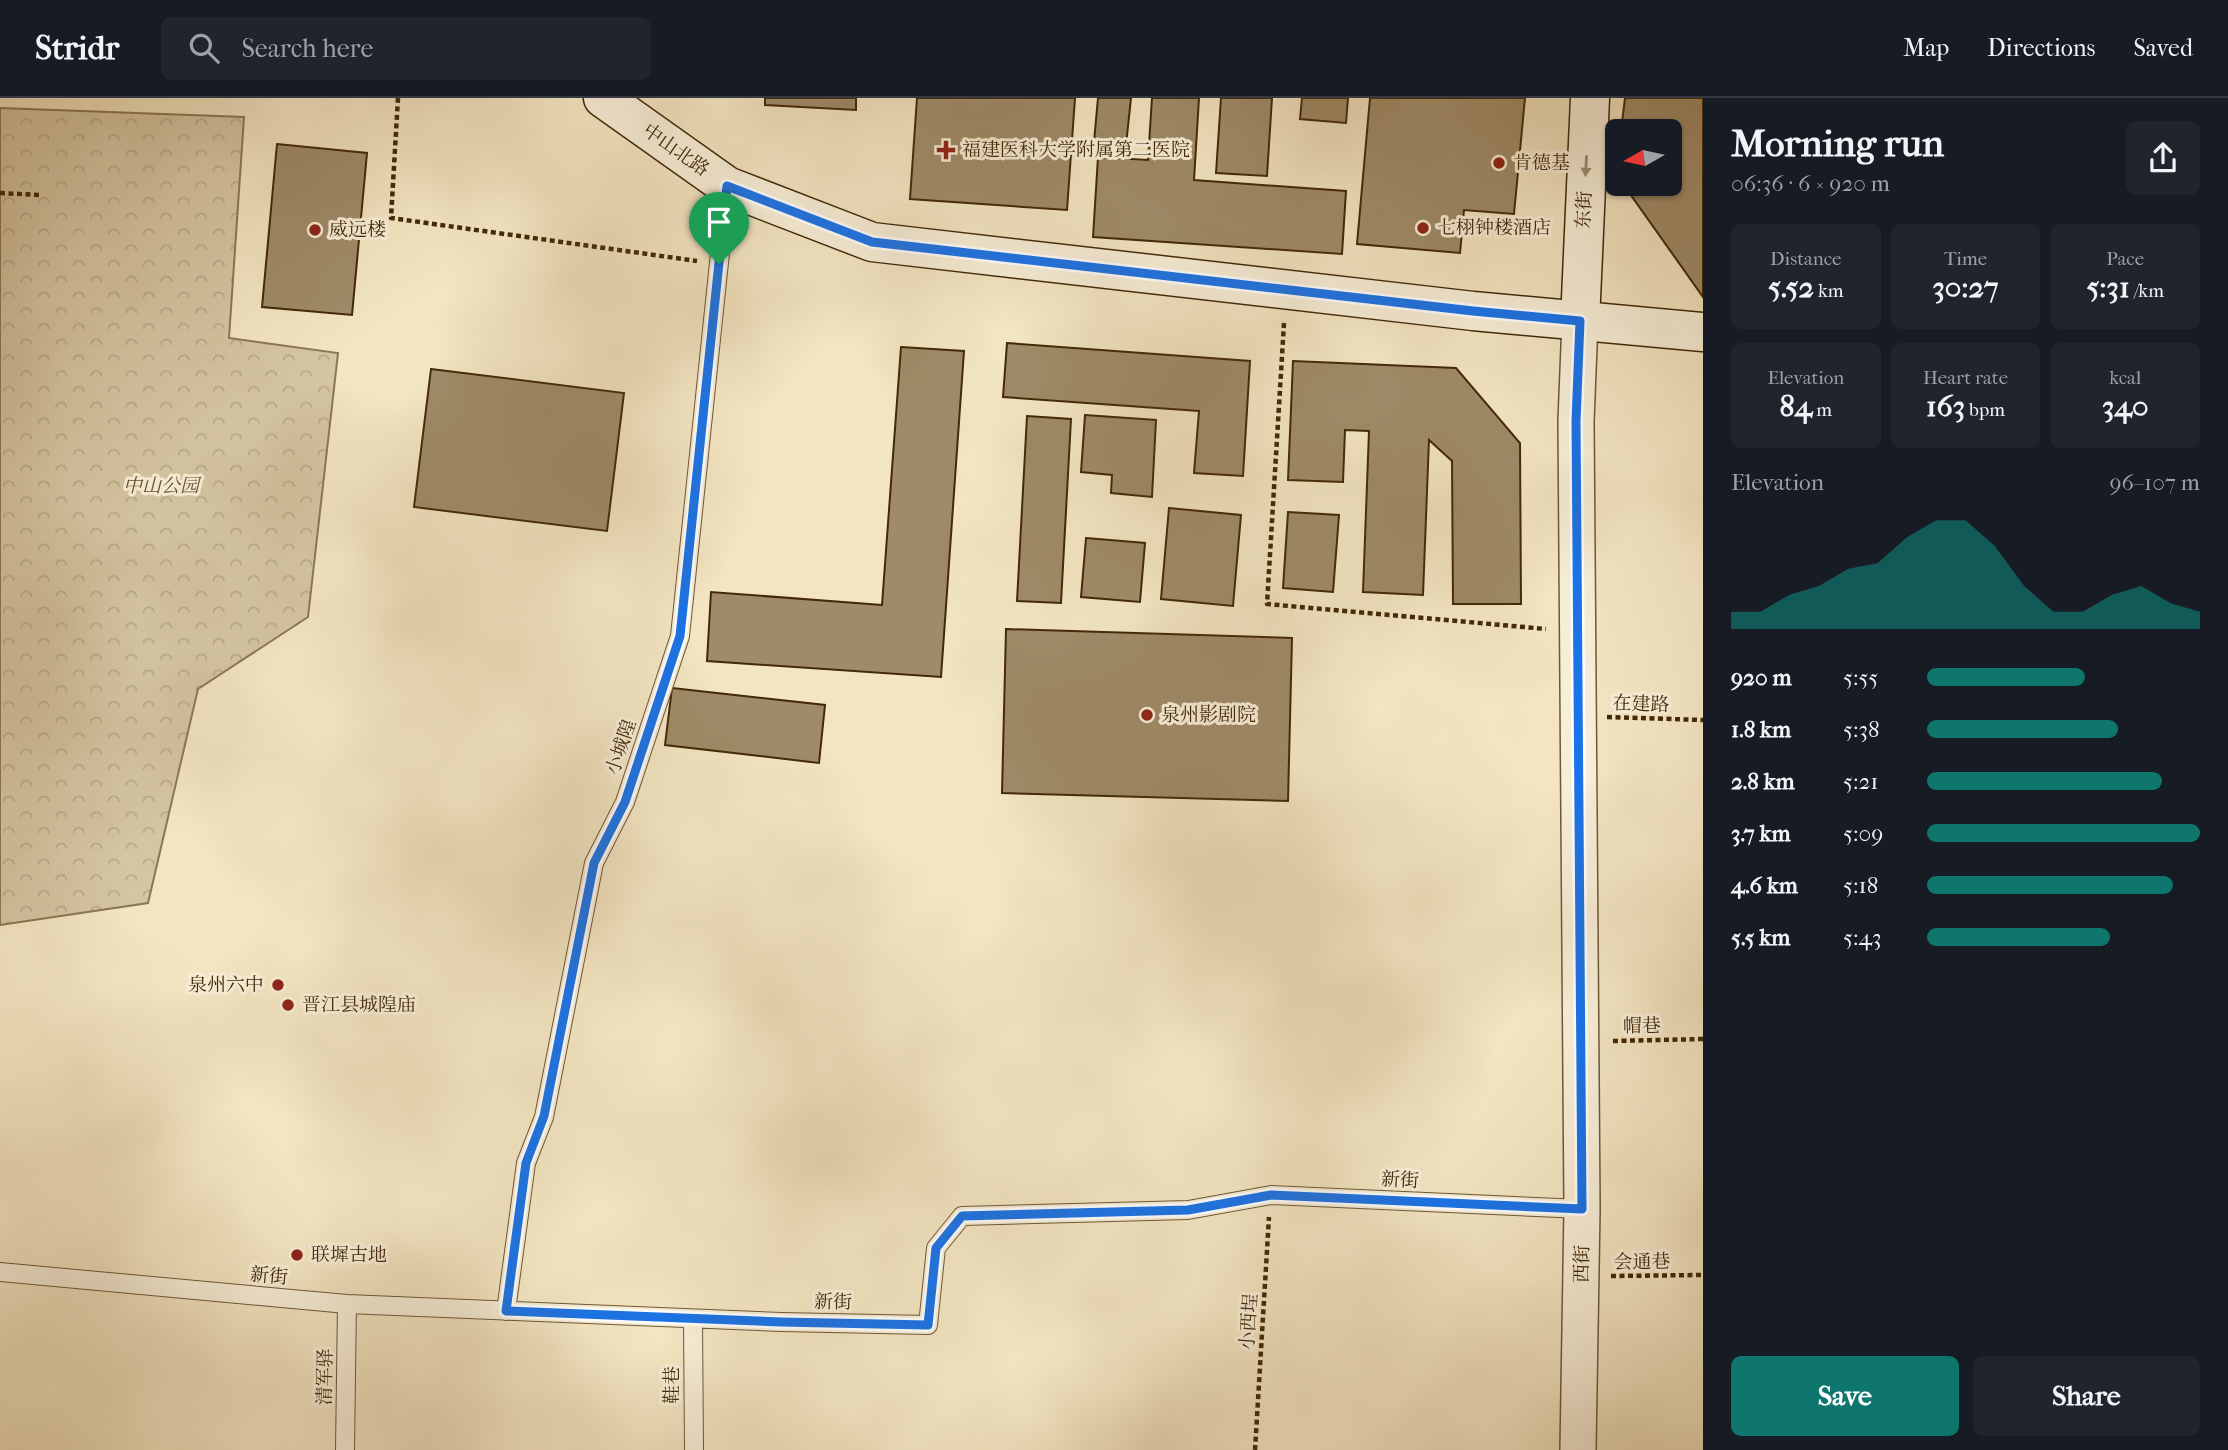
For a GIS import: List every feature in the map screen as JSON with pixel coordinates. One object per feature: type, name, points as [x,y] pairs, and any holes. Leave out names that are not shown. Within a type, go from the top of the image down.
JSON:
[{"type":"street","name":"中山北路","points":[[603,98],[727,186],[872,242],[1473,311],[1703,332]]},
{"type":"street","name":"东街","points":[[1580,321],[1590,98]]},
{"type":"street","name":"西街","points":[[1578,1450],[1582,1209],[1576,421],[1580,321]]},
{"type":"lane","name":"小城隍","points":[[506,1311],[526,1163],[544,1116],[594,863],[625,802],[680,636],[727,186]]},
{"type":"lane","name":"新街","points":[[0,1272],[347,1304],[693,1319],[928,1325],[936,1248],[962,1216],[1188,1210],[1271,1195],[1582,1209]]},
{"type":"lane","name":"清军驿","points":[[345,1450],[347,1304]]},
{"type":"lane","name":"鞋巷","points":[[693,1319],[694,1450]]},
{"type":"path","points":[[398,98],[391,218],[719,264]]},
{"type":"path","points":[[0,193],[39,195]]},
{"type":"path","points":[[1286,288],[1267,604],[1578,632]]},
{"type":"path","name":"在建路","points":[[1578,716],[1703,720]]},
{"type":"path","name":"帽巷","points":[[1581,1042],[1703,1039]]},
{"type":"path","name":"小西埕","points":[[1255,1450],[1271,1195]]},
{"type":"path","name":"会通巷","points":[[1582,1277],[1703,1275]]},
{"type":"green space","name":"中山公园","points":[[0,108],[244,117],[229,338],[338,353],[308,617],[198,689],[148,903],[0,925]]},
{"type":"building","points":[[765,98],[856,98],[856,110],[765,105]]},
{"type":"building","points":[[917,98],[1075,98],[1067,210],[910,199]]},
{"type":"building","points":[[1098,98],[1131,98],[1126,145],[1094,142]]},
{"type":"building","points":[[1152,98],[1199,98],[1194,180],[1346,191],[1342,254],[1093,237],[1098,157],[1148,160]]},
{"type":"building","points":[[1221,98],[1272,98],[1267,176],[1216,173]]},
{"type":"building","points":[[1302,98],[1348,98],[1346,123],[1300,119]]},
{"type":"building","points":[[1370,98],[1525,98],[1514,214],[1464,210],[1460,253],[1357,244]]},
{"type":"building","points":[[1625,98],[1703,98],[1703,297],[1631,196],[1682,196],[1682,119],[1622,119]]},
{"type":"building","name":"威远楼","points":[[277,144],[367,153],[352,315],[262,307]]},
{"type":"building","points":[[1007,343],[1250,361],[1243,476],[1194,473],[1199,411],[1003,397]]},
{"type":"building","points":[[901,347],[964,351],[941,677],[707,661],[711,592],[882,605]]},
{"type":"building","points":[[1293,361],[1456,368],[1520,443],[1521,604],[1453,604],[1452,461],[1429,440],[1423,595],[1363,592],[1369,431],[1345,430],[1343,482],[1288,480]]},
{"type":"building","points":[[431,369],[624,393],[607,531],[414,507]]},
{"type":"building","points":[[1085,415],[1156,420],[1152,497],[1111,493],[1112,475],[1081,472]]},
{"type":"building","points":[[1027,416],[1071,419],[1061,603],[1017,601]]},
{"type":"building","points":[[1169,508],[1241,515],[1233,606],[1161,599]]},
{"type":"building","points":[[1288,512],[1339,515],[1333,592],[1283,588]]},
{"type":"building","points":[[1086,538],[1145,543],[1140,602],[1081,597]]},
{"type":"building","name":"泉州影剧院","points":[[1006,629],[1292,638],[1288,801],[1002,793]]},
{"type":"building","points":[[672,688],[825,705],[819,763],[665,745]]},
{"type":"place","name":"福建医科大学附属第二医院","points":[[946,150]]},
{"type":"place","name":"肯德基","points":[[1499,163]]},
{"type":"place","name":"七栩钟楼酒店","points":[[1423,228]]},
{"type":"place","name":"威远楼","points":[[315,230]]},
{"type":"place","name":"泉州影剧院","points":[[1147,715]]},
{"type":"place","name":"泉州六中","points":[[278,985]]},
{"type":"place","name":"晋江县城隍庙","points":[[288,1005]]},
{"type":"place","name":"联墀古地","points":[[297,1255]]},
{"type":"route","points":[[727,186],[872,242],[1580,321],[1576,421],[1582,1209],[1271,1195],[1188,1210],[962,1216],[936,1248],[928,1325],[506,1311],[526,1163],[544,1116],[594,863],[625,802],[680,636],[719,264],[727,186]]}]
